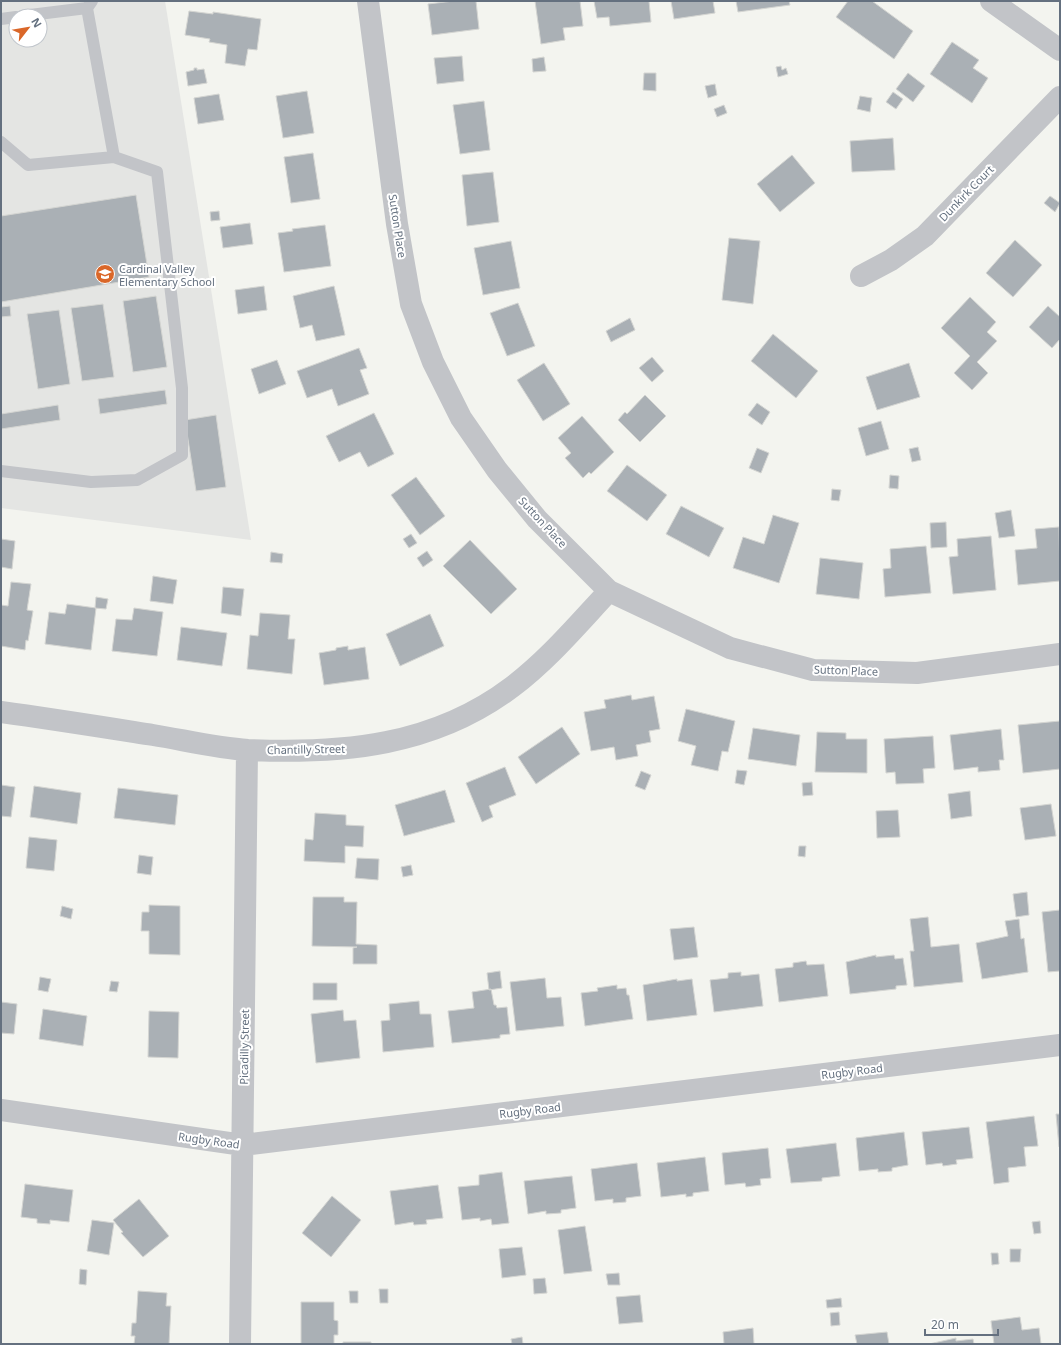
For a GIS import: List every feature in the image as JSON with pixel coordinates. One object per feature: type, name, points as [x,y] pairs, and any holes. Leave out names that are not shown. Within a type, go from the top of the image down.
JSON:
[{"type":"street","name":"Sutton Place","points":[[368,1],[397,224],[411,304],[433,362],[461,418],[497,470],[537,519],[609,591],[730,648],[813,670],[917,673],[1060,654]]},
{"type":"street","points":[[991,1],[1060,50]]},
{"type":"street","name":"Dunkirk Court","points":[[861,276],[891,260],[925,236],[1060,97]]},
{"type":"street","name":"Chantilly Street","points":[[1,712],[247,750],[338,750],[381,744],[420,734],[469,714],[511,687],[549,656],[609,591]]},
{"type":"street","name":"Picadilly Street","points":[[240,1344],[247,750]]},
{"type":"street","name":"Rugby Road","points":[[1,1110],[243,1145],[1060,1045]]},
{"type":"lane","points":[[48,11],[90,4],[114,157]]},
{"type":"lane","points":[[1,142],[28,165],[114,157],[157,172],[182,388],[182,455],[137,480],[91,482],[1,471]]},
{"type":"shaded area","name":"Cardinal Valley Elementary School","points":[[1,1],[165,1],[251,540],[1,508]]},
{"type":"building","points":[[454,1],[476,1],[479,29],[432,35],[428,4]]},
{"type":"building","points":[[535,1],[580,1],[583,26],[563,28],[565,40],[541,44]]},
{"type":"building","points":[[594,1],[649,1],[651,22],[610,26],[609,17],[597,18]]},
{"type":"building","points":[[671,1],[713,1],[715,13],[674,19]]},
{"type":"building","points":[[736,1],[789,1],[790,5],[738,12]]},
{"type":"building","points":[[848,1],[872,1],[913,31],[894,59],[836,17]]},
{"type":"building","points":[[189,11],[213,14],[213,12],[261,19],[257,50],[248,49],[245,66],[225,63],[227,45],[209,42],[210,39],[185,35]]},
{"type":"building","points":[[952,42],[979,60],[973,68],[988,78],[972,103],[930,74]]},
{"type":"building","points":[[462,56],[464,81],[437,84],[434,58]]},
{"type":"building","points":[[544,57],[546,71],[533,72],[532,59]]},
{"type":"building","points":[[781,66],[782,70],[786,68],[788,74],[778,77],[776,67]]},
{"type":"building","points":[[194,68],[197,68],[197,70],[204,69],[207,83],[188,86],[186,72],[194,70]]},
{"type":"building","points":[[644,73],[656,73],[656,91],[643,90]]},
{"type":"building","points":[[908,73],[925,86],[913,102],[896,89]]},
{"type":"building","points":[[715,84],[717,95],[708,98],[705,86]]},
{"type":"building","points":[[307,91],[314,133],[283,138],[276,96]]},
{"type":"building","points":[[893,92],[903,99],[896,109],[886,102]]},
{"type":"building","points":[[219,94],[224,120],[198,124],[194,98]]},
{"type":"building","points":[[860,96],[872,98],[870,112],[857,109]]},
{"type":"building","points":[[484,101],[490,150],[460,154],[453,105]]},
{"type":"building","points":[[724,105],[727,113],[717,117],[714,109]]},
{"type":"building","points":[[893,138],[895,170],[852,172],[850,141]]},
{"type":"building","points":[[313,153],[320,199],[291,203],[284,157]]},
{"type":"building","points":[[792,155],[815,183],[780,212],[757,184]]},
{"type":"building","points":[[493,172],[499,222],[467,226],[462,175]]},
{"type":"building","points":[[136,195],[149,277],[1,302],[1,216]]},
{"type":"building","points":[[1050,196],[1060,203],[1055,212],[1044,203]]},
{"type":"building","points":[[219,211],[220,220],[211,221],[210,212]]},
{"type":"building","points":[[250,223],[253,244],[223,248],[220,227]]},
{"type":"building","points":[[325,225],[331,266],[284,272],[278,233],[293,231],[292,229]]},
{"type":"building","points":[[729,238],[760,241],[753,304],[722,300]]},
{"type":"building","points":[[1015,240],[1042,265],[1013,297],[986,273]]},
{"type":"building","points":[[511,241],[520,288],[483,295],[474,248]]},
{"type":"building","points":[[264,286],[267,310],[238,314],[235,290]]},
{"type":"building","points":[[334,286],[345,335],[316,341],[312,325],[300,328],[293,296]]},
{"type":"building","points":[[156,296],[167,367],[133,372],[123,301]]},
{"type":"building","points":[[970,297],[996,322],[987,332],[997,341],[977,362],[988,373],[972,390],[954,373],[970,356],[941,328]]},
{"type":"building","points":[[518,303],[535,346],[507,356],[490,313]]},
{"type":"building","points":[[103,304],[114,377],[82,381],[71,308]]},
{"type":"building","points":[[10,306],[11,316],[1,317],[1,307]]},
{"type":"building","points":[[1048,306],[1060,317],[1060,339],[1052,348],[1029,327]]},
{"type":"building","points":[[59,310],[70,384],[38,389],[27,314]]},
{"type":"building","points":[[630,318],[635,330],[611,342],[606,331]]},
{"type":"building","points":[[773,334],[818,371],[796,398],[751,361]]},
{"type":"building","points":[[359,348],[367,368],[360,370],[369,394],[338,406],[332,389],[307,398],[297,371]]},
{"type":"building","points":[[652,357],[664,371],[652,382],[639,368]]},
{"type":"building","points":[[277,360],[286,384],[259,394],[251,369]]},
{"type":"building","points":[[544,363],[570,404],[543,421],[517,380]]},
{"type":"building","points":[[909,363],[920,397],[877,410],[866,377]]},
{"type":"building","points":[[165,390],[167,404],[100,414],[98,399]]},
{"type":"building","points":[[645,395],[666,416],[640,442],[618,420],[625,412],[627,414]]},
{"type":"building","points":[[757,403],[770,412],[762,425],[748,415]]},
{"type":"building","points":[[58,405],[60,420],[1,429],[1,414]]},
{"type":"building","points":[[374,413],[394,454],[368,467],[360,452],[339,462],[326,436]]},
{"type":"building","points":[[216,415],[226,487],[196,491],[185,420]]},
{"type":"building","points":[[582,416],[614,452],[591,474],[589,472],[583,478],[565,458],[571,453],[558,438]]},
{"type":"building","points":[[881,421],[889,449],[866,456],[858,428]]},
{"type":"building","points":[[918,447],[921,460],[912,462],[909,449]]},
{"type":"building","points":[[757,448],[769,453],[761,473],[749,468]]},
{"type":"building","points":[[627,465],[667,495],[647,521],[607,491]]},
{"type":"building","points":[[890,475],[899,476],[898,489],[889,488]]},
{"type":"building","points":[[416,477],[445,516],[420,535],[391,495]]},
{"type":"building","points":[[832,489],[841,490],[839,501],[831,500]]},
{"type":"building","points":[[681,506],[724,528],[709,557],[666,534]]},
{"type":"building","points":[[1011,510],[1015,536],[999,538],[995,513]]},
{"type":"building","points":[[773,515],[799,523],[779,583],[733,568],[743,537],[764,544]]},
{"type":"building","points":[[946,522],[947,547],[931,548],[930,523]]},
{"type":"building","points":[[1059,527],[1060,581],[1018,585],[1015,550],[1037,548],[1035,529]]},
{"type":"building","points":[[411,534],[417,543],[409,548],[403,539]]},
{"type":"building","points":[[991,536],[996,590],[953,594],[949,557],[958,556],[957,539]]},
{"type":"building","points":[[1,539],[15,541],[12,569],[1,567]]},
{"type":"building","points":[[470,540],[517,589],[491,614],[443,566]]},
{"type":"building","points":[[926,546],[931,593],[885,597],[883,569],[891,568],[890,549]]},
{"type":"building","points":[[427,551],[433,560],[423,567],[417,558]]},
{"type":"building","points":[[271,552],[283,554],[282,563],[270,562]]},
{"type":"building","points":[[820,558],[863,563],[859,599],[816,594]]},
{"type":"building","points":[[153,576],[177,580],[173,604],[150,601]]},
{"type":"building","points":[[11,582],[31,584],[27,610],[33,611],[25,650],[1,646],[1,605],[8,606]]},
{"type":"building","points":[[223,587],[244,589],[241,616],[221,613]]},
{"type":"building","points":[[96,597],[108,599],[106,609],[95,608]]},
{"type":"building","points":[[67,604],[96,608],[91,650],[45,644],[49,612],[65,614]]},
{"type":"building","points":[[134,608],[163,612],[157,656],[112,651],[116,619],[132,620]]},
{"type":"building","points":[[260,613],[290,615],[288,639],[295,639],[292,674],[247,669],[250,635],[258,636]]},
{"type":"building","points":[[430,614],[444,646],[400,666],[386,634]]},
{"type":"building","points":[[181,627],[227,633],[222,666],[177,660]]},
{"type":"building","points":[[348,646],[348,650],[365,647],[369,679],[324,685],[319,653]]},
{"type":"building","points":[[631,695],[632,700],[654,696],[660,729],[649,731],[651,742],[636,745],[638,756],[616,760],[614,747],[591,751],[584,712],[606,708],[604,700]]},
{"type":"building","points":[[686,709],[735,721],[728,752],[722,751],[718,771],[691,765],[696,746],[678,741]]},
{"type":"building","points":[[1060,721],[1060,769],[1023,773],[1018,725]]},
{"type":"building","points":[[562,727],[580,754],[536,784],[518,757]]},
{"type":"building","points":[[753,728],[800,735],[796,766],[748,759]]},
{"type":"building","points":[[1001,729],[1004,760],[999,760],[1000,770],[978,772],[978,767],[954,770],[950,735]]},
{"type":"building","points":[[817,732],[846,733],[846,739],[867,739],[867,773],[815,772]]},
{"type":"building","points":[[933,736],[935,768],[923,769],[924,783],[896,784],[895,772],[886,773],[884,739]]},
{"type":"building","points":[[505,767],[516,795],[489,806],[493,817],[482,822],[466,783]]},
{"type":"building","points":[[737,770],[747,771],[744,785],[735,783]]},
{"type":"building","points":[[641,771],[651,775],[645,790],[635,786]]},
{"type":"building","points":[[812,782],[813,795],[803,796],[802,783]]},
{"type":"building","points":[[1,785],[15,787],[11,817],[1,816]]},
{"type":"building","points":[[34,786],[81,793],[77,824],[30,817]]},
{"type":"building","points":[[118,788],[178,795],[175,825],[114,818]]},
{"type":"building","points":[[445,790],[455,822],[404,836],[395,805]]},
{"type":"building","points":[[970,791],[972,816],[951,819],[948,794]]},
{"type":"building","points":[[1051,804],[1056,836],[1025,840],[1020,808]]},
{"type":"building","points":[[898,810],[900,837],[877,838],[876,811]]},
{"type":"building","points":[[315,813],[346,815],[346,825],[364,826],[363,847],[345,846],[345,863],[304,861],[305,839],[313,840]]},
{"type":"building","points":[[29,837],[57,840],[54,871],[26,868]]},
{"type":"building","points":[[799,846],[806,846],[805,857],[798,856]]},
{"type":"building","points":[[139,855],[153,857],[151,875],[137,873]]},
{"type":"building","points":[[357,858],[379,859],[378,880],[355,878]]},
{"type":"building","points":[[411,865],[413,875],[403,877],[401,867]]},
{"type":"building","points":[[1027,892],[1029,915],[1016,917],[1013,894]]},
{"type":"building","points":[[313,897],[344,897],[344,902],[357,902],[356,944],[377,945],[377,964],[353,964],[353,948],[357,947],[312,946]]},
{"type":"building","points":[[149,905],[180,906],[180,955],[149,954],[149,931],[141,931],[142,912],[149,912]]},
{"type":"building","points":[[62,906],[73,909],[71,919],[60,916]]},
{"type":"building","points":[[1060,910],[1060,971],[1048,972],[1042,912]]},
{"type":"building","points":[[928,917],[931,947],[959,944],[963,982],[914,987],[910,951],[914,951],[910,919]]},
{"type":"building","points":[[1019,919],[1021,939],[1024,938],[1028,972],[982,979],[976,943],[1008,936],[1005,921]]},
{"type":"building","points":[[694,927],[698,957],[674,960],[670,929]]},
{"type":"building","points":[[876,955],[876,957],[894,955],[895,959],[903,958],[907,985],[896,986],[896,989],[850,994],[846,962]]},
{"type":"building","points":[[806,961],[807,965],[824,964],[828,996],[779,1002],[775,969],[793,967],[793,963]]},
{"type":"building","points":[[500,971],[502,988],[489,990],[487,973]]},
{"type":"building","points":[[741,972],[741,976],[759,974],[763,1006],[714,1012],[710,980],[728,978],[728,973]]},
{"type":"building","points":[[40,977],[51,979],[48,992],[38,990]]},
{"type":"building","points":[[545,978],[547,998],[561,997],[564,1026],[516,1031],[510,982]]},
{"type":"building","points":[[677,979],[677,981],[692,979],[697,1015],[647,1021],[643,985]]},
{"type":"building","points":[[111,981],[119,982],[117,992],[109,991]]},
{"type":"building","points":[[313,983],[337,983],[337,1000],[313,1000]]},
{"type":"building","points":[[617,985],[617,989],[626,988],[627,995],[629,995],[633,1019],[585,1026],[581,993],[598,991],[597,988]]},
{"type":"building","points":[[491,989],[494,1005],[496,1005],[497,1008],[507,1007],[510,1034],[500,1035],[500,1038],[452,1043],[448,1011],[474,1008],[472,992]]},
{"type":"building","points":[[419,1001],[420,1014],[431,1014],[434,1047],[383,1052],[381,1021],[390,1020],[389,1004]]},
{"type":"building","points":[[1,1002],[17,1004],[14,1034],[1,1033]]},
{"type":"building","points":[[43,1009],[87,1016],[83,1046],[39,1039]]},
{"type":"building","points":[[343,1010],[344,1021],[356,1020],[360,1058],[316,1063],[311,1014]]},
{"type":"building","points":[[149,1011],[179,1012],[178,1058],[148,1057]]},
{"type":"building","points":[[1056,1114],[1060,1114],[1060,1147],[1059,1147]]},
{"type":"building","points":[[1034,1116],[1038,1146],[1024,1147],[1026,1166],[1008,1168],[1009,1182],[994,1184],[986,1122]]},
{"type":"building","points":[[969,1127],[973,1158],[956,1160],[957,1164],[943,1166],[942,1163],[926,1165],[922,1132]]},
{"type":"building","points":[[904,1132],[908,1165],[892,1168],[892,1171],[878,1172],[878,1169],[859,1171],[856,1138]]},
{"type":"building","points":[[836,1143],[840,1176],[822,1178],[822,1181],[791,1183],[786,1149]]},
{"type":"building","points":[[768,1148],[771,1178],[760,1179],[761,1185],[746,1187],[745,1183],[725,1185],[722,1153]]},
{"type":"building","points":[[705,1157],[709,1191],[693,1193],[693,1196],[686,1197],[686,1194],[661,1197],[657,1163]]},
{"type":"building","points":[[637,1163],[641,1196],[626,1198],[626,1202],[613,1203],[613,1199],[595,1201],[591,1169]]},
{"type":"building","points":[[502,1172],[509,1223],[492,1225],[491,1219],[480,1221],[480,1218],[462,1220],[458,1187],[479,1185],[479,1175]]},
{"type":"building","points":[[572,1176],[576,1208],[561,1210],[561,1213],[546,1214],[546,1211],[528,1214],[524,1181]]},
{"type":"building","points":[[25,1184],[73,1190],[69,1222],[50,1220],[50,1224],[37,1223],[37,1219],[21,1217]]},
{"type":"building","points":[[438,1185],[443,1218],[426,1220],[427,1224],[414,1225],[413,1222],[395,1225],[390,1191]]},
{"type":"building","points":[[332,1196],[361,1220],[331,1257],[302,1233]]},
{"type":"building","points":[[139,1199],[169,1236],[143,1257],[121,1233],[123,1232],[113,1220]]},
{"type":"building","points":[[92,1220],[114,1223],[109,1255],[87,1251]]},
{"type":"building","points":[[1040,1221],[1041,1233],[1034,1234],[1032,1222]]},
{"type":"building","points":[[585,1226],[592,1271],[564,1274],[558,1230]]},
{"type":"building","points":[[522,1247],[526,1275],[502,1278],[499,1249]]},
{"type":"building","points":[[1010,1249],[1021,1249],[1020,1262],[1010,1262]]},
{"type":"building","points":[[991,1253],[998,1253],[999,1264],[992,1265]]},
{"type":"building","points":[[80,1269],[87,1270],[86,1285],[79,1284]]},
{"type":"building","points":[[619,1273],[620,1285],[608,1285],[606,1274]]},
{"type":"building","points":[[545,1278],[547,1293],[534,1294],[533,1279]]},
{"type":"building","points":[[379,1289],[388,1289],[388,1303],[380,1303]]},
{"type":"building","points":[[138,1291],[167,1293],[166,1306],[171,1306],[169,1344],[134,1344],[135,1336],[131,1336],[132,1323],[136,1323]]},
{"type":"building","points":[[349,1291],[358,1291],[358,1303],[350,1303]]},
{"type":"building","points":[[640,1295],[643,1322],[619,1324],[616,1297]]},
{"type":"building","points":[[841,1298],[842,1307],[827,1308],[826,1300]]},
{"type":"building","points":[[301,1302],[334,1302],[334,1320],[338,1321],[338,1335],[334,1335],[334,1344],[301,1344]]},
{"type":"building","points":[[839,1312],[840,1325],[831,1326],[830,1313]]},
{"type":"building","points":[[1020,1317],[1022,1330],[1039,1328],[1041,1344],[994,1344],[991,1321]]},
{"type":"building","points":[[753,1328],[754,1344],[724,1344],[723,1332]]},
{"type":"building","points":[[887,1332],[889,1344],[857,1344],[855,1335]]},
{"type":"building","points":[[522,1337],[523,1344],[512,1344],[511,1339]]},
{"type":"building","points":[[956,1338],[956,1341],[973,1339],[974,1344],[929,1344]]},
{"type":"building","points":[[343,1342],[371,1342],[371,1344],[343,1344]]},
{"type":"place","name":"Cardinal Valley Elementary School","points":[[105,274]]}]
